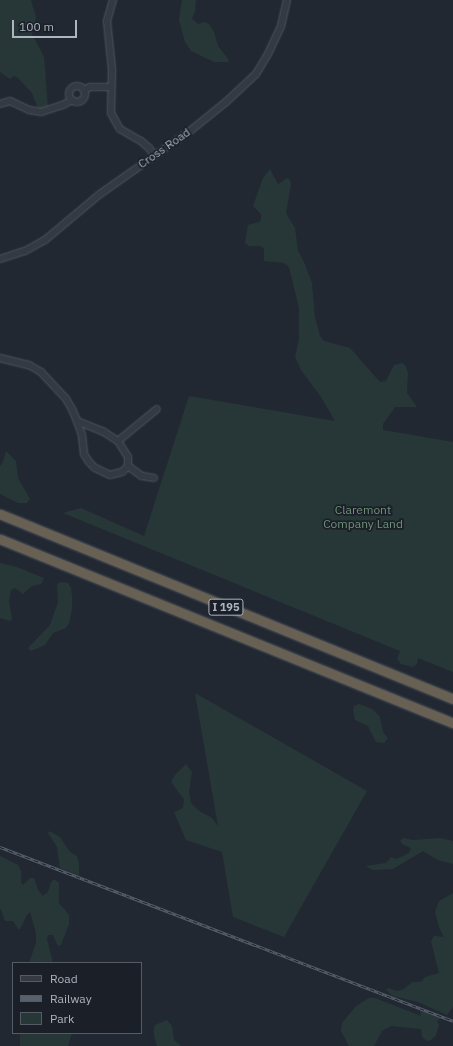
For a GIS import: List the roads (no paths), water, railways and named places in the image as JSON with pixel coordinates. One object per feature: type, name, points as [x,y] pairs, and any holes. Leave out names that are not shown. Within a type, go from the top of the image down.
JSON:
[{"type":"highway","name":"I 195","points":[[0,514],[453,699]]},
{"type":"highway","name":"I 195","points":[[0,539],[453,723]]},
{"type":"street","points":[[113,0],[107,21],[111,55],[111,113],[120,129],[149,148],[154,155]]},
{"type":"street","name":"Cross Road","points":[[0,259],[25,251],[45,240],[100,194],[190,131],[226,102],[256,74],[274,44],[281,26],[287,0]]},
{"type":"street","points":[[0,104],[10,101],[29,110],[41,112],[72,100],[76,102],[81,101],[85,95],[84,90],[80,86],[72,88],[69,92],[72,100]]},
{"type":"street","points":[[84,90],[90,87],[110,87]]},
{"type":"street","points":[[0,358],[29,365],[41,372],[66,399],[72,409],[82,435],[84,454],[88,462],[95,468],[110,475],[122,472],[128,466],[128,457],[118,441],[104,432],[77,421]]},
{"type":"street","points":[[118,441],[157,409]]},
{"type":"street","points":[[128,466],[142,476],[154,478]]},
{"type":"railway","points":[[0,847],[453,1021]]},
{"type":"park label","name":"Claremont Company Land","points":[[363,517]]}]
